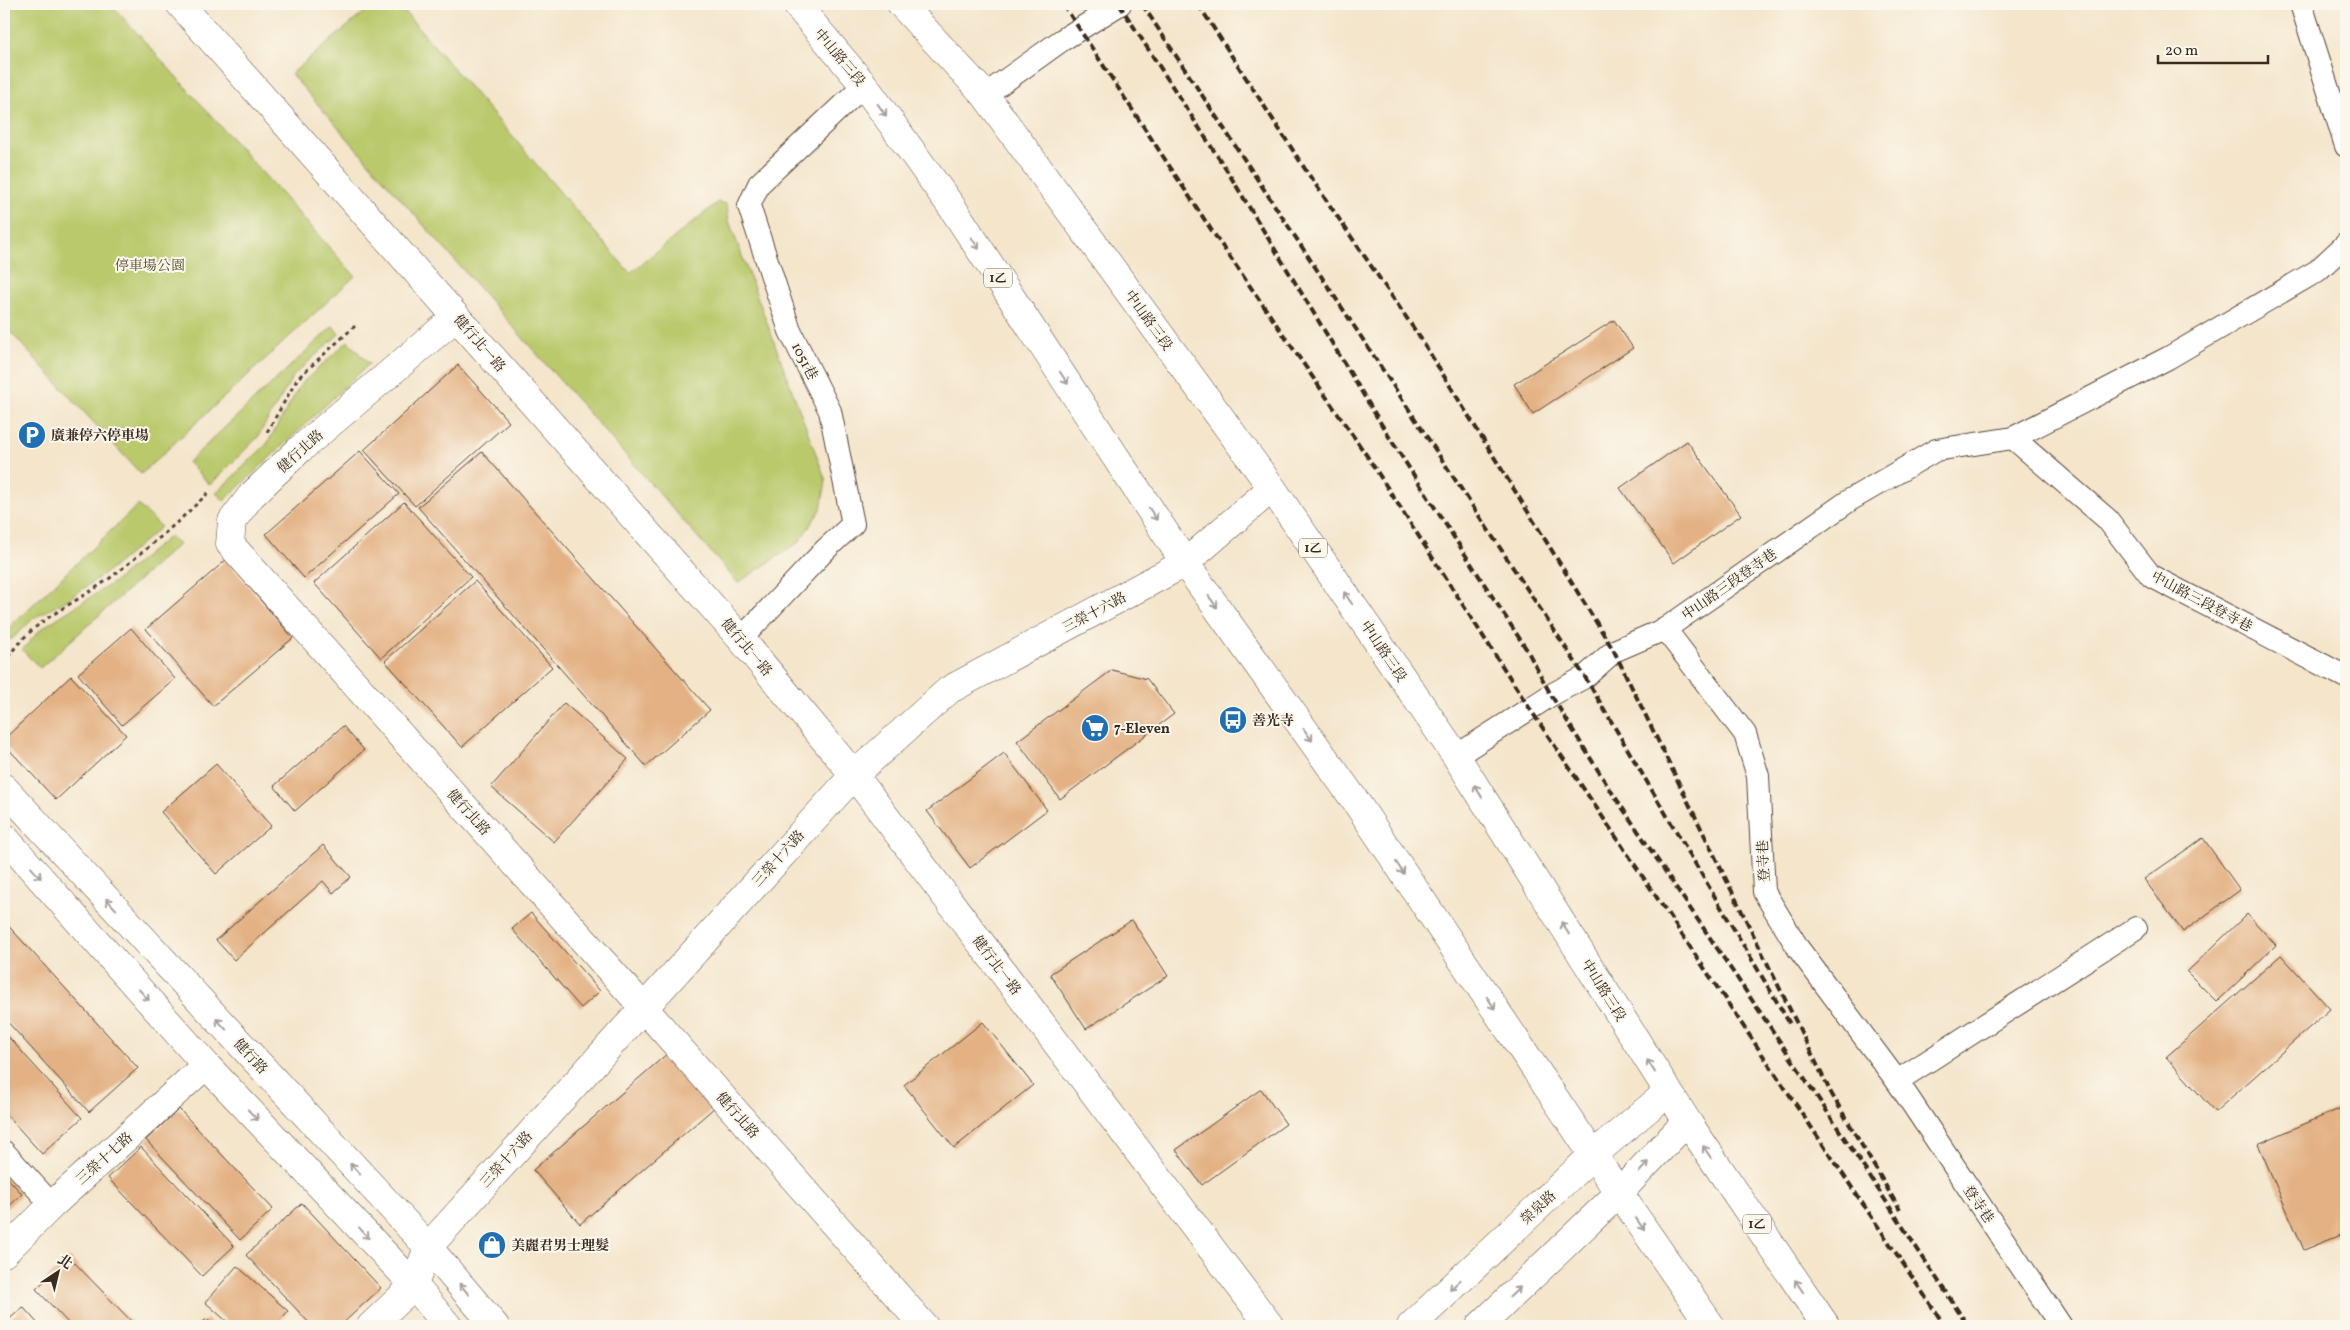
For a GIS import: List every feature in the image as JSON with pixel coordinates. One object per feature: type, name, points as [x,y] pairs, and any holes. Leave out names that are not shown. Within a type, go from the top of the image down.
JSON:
[{"type":"street","name":"健行北一路","points":[[180,4],[740,639],[854,775],[1270,1326]]},
{"type":"street","name":"中山路三段","points":[[796,4],[864,85],[954,210],[1185,563],[1356,802],[1592,1155],[1710,1326]]},
{"type":"street","name":"中山路三段","points":[[901,4],[985,95],[1272,488],[1456,756],[1687,1122],[1826,1326]]},
{"type":"street","name":"健行北路","points":[[456,317],[299,450],[251,496],[232,522],[230,544],[643,1007],[924,1326]]},
{"type":"street","name":"三榮十六路","points":[[371,1326],[414,1285],[428,1247],[854,775],[949,690],[1185,563],[1272,488]]},
{"type":"street","name":"健行路","points":[[4,788],[428,1247],[495,1326]]},
{"type":"street","points":[[4,837],[206,1065],[414,1285],[448,1326]]},
{"type":"street","name":"三榮十七路","points":[[4,1253],[52,1205],[206,1065]]},
{"type":"street","name":"榮泉路","points":[[1411,1326],[1592,1155],[1668,1092]]},
{"type":"street","points":[[1480,1326],[1619,1193],[1687,1122]]},
{"type":"lane","points":[[985,95],[1062,40],[1120,4]]},
{"type":"lane","points":[[2301,4],[2346,146]]},
{"type":"lane","name":"1051巷","points":[[740,639],[826,549],[853,524],[830,411],[790,332],[749,206],[759,184],[864,85]]},
{"type":"lane","name":"中山路三段登寺巷","points":[[1456,756],[1584,677],[1614,651],[1665,629],[1850,500],[1936,450],[2013,438],[2168,358],[2317,271],[2346,244]]},
{"type":"lane","name":"中山路三段登寺巷","points":[[2013,438],[2107,519],[2151,576],[2346,677]]},
{"type":"lane","name":"登寺巷","points":[[1665,629],[1745,734],[1758,776],[1764,892],[1798,948],[1897,1081],[2061,1326]]},
{"type":"lane","points":[[1897,1081],[2136,928]]},
{"type":"lane","points":[[4,1152],[52,1205]]},
{"type":"path","points":[[263,440],[298,378],[355,326]]},
{"type":"path","points":[[4,664],[14,647],[38,624],[108,579],[177,524],[216,485]]},
{"type":"green space","name":"停車場公園","points":[[4,4],[111,4],[355,276],[141,474],[4,325]]},
{"type":"green space","points":[[374,4],[398,4],[630,273],[718,202],[727,204],[729,221],[826,481],[821,509],[799,542],[738,583],[291,74]]},
{"type":"green space","points":[[333,326],[339,334],[294,375],[257,438],[210,485],[188,462]]},
{"type":"green space","points":[[348,341],[369,364],[224,501],[216,493],[267,444],[301,384]]},
{"type":"green space","points":[[138,505],[161,527],[111,569],[67,600],[34,618],[11,640],[4,632]]},
{"type":"green space","points":[[170,536],[179,544],[40,668],[22,650],[42,628],[114,582]]},
{"type":"building","points":[[1614,320],[1633,348],[1533,414],[1514,384]]},
{"type":"building","points":[[458,365],[509,422],[415,506],[364,450]]},
{"type":"building","points":[[1687,441],[1741,515],[1674,563],[1620,488]]},
{"type":"building","points":[[360,451],[399,494],[304,578],[266,534]]},
{"type":"building","points":[[482,452],[710,710],[646,766],[418,507]]},
{"type":"building","points":[[404,502],[471,577],[381,658],[314,583]]},
{"type":"building","points":[[226,560],[293,638],[213,706],[146,629]]},
{"type":"building","points":[[475,581],[552,667],[462,747],[385,661]]},
{"type":"building","points":[[131,628],[175,679],[122,725],[78,674]]},
{"type":"building","name":"7-Eleven","points":[[1112,670],[1147,679],[1174,714],[1060,799],[1017,741]]},
{"type":"building","points":[[71,676],[126,735],[56,800],[4,744],[4,739]]},
{"type":"building","points":[[564,703],[628,759],[554,842],[491,787]]},
{"type":"building","points":[[343,726],[364,750],[295,811],[274,786]]},
{"type":"building","points":[[1004,753],[1047,810],[970,868],[927,811]]},
{"type":"building","points":[[216,764],[271,826],[216,874],[161,812]]},
{"type":"building","points":[[2203,838],[2240,890],[2183,932],[2144,879]]},
{"type":"building","points":[[323,845],[351,877],[333,893],[323,881],[234,960],[216,940]]},
{"type":"building","points":[[531,913],[600,991],[581,1008],[512,929]]},
{"type":"building","points":[[2247,914],[2276,945],[2217,1002],[2187,972]]},
{"type":"building","points":[[1132,920],[1168,976],[1086,1029],[1050,974]]},
{"type":"building","points":[[4,921],[138,1068],[89,1112],[4,1018]]},
{"type":"building","points":[[2281,955],[2330,1009],[2215,1112],[2166,1057]]},
{"type":"building","points":[[983,1022],[1033,1085],[954,1148],[904,1085]]},
{"type":"building","points":[[4,1032],[82,1118],[42,1154],[4,1112]]},
{"type":"building","points":[[668,1053],[715,1107],[580,1224],[533,1170]]},
{"type":"building","points":[[1261,1089],[1286,1124],[1202,1185],[1176,1150]]},
{"type":"building","points":[[2346,1106],[2346,1233],[2304,1250],[2258,1144]]},
{"type":"building","points":[[179,1109],[273,1209],[240,1240],[146,1140]]},
{"type":"building","points":[[141,1147],[234,1246],[202,1276],[108,1178]]},
{"type":"building","points":[[4,1174],[22,1194],[4,1211]]},
{"type":"building","points":[[302,1203],[381,1288],[340,1326],[312,1326],[246,1255]]},
{"type":"building","points":[[69,1257],[136,1326],[71,1326],[36,1289]]},
{"type":"building","points":[[237,1266],[288,1311],[275,1326],[232,1326],[205,1302]]},
{"type":"building","points":[[23,1307],[40,1326],[4,1326],[4,1324]]},
{"type":"building","points":[[207,1319],[213,1326],[197,1326]]},
{"type":"railway","points":[[1063,4],[1212,231],[1367,456],[1530,709],[1945,1326]]},
{"type":"railway","points":[[1119,4],[1229,174],[1391,440],[1527,650],[1551,695],[1609,788],[1824,1107],[1968,1326]]},
{"type":"railway","points":[[1142,4],[1585,677],[1790,1024]]},
{"type":"railway","points":[[1198,4],[1307,172],[1421,339],[1614,651],[1831,1093],[1900,1210]]},
{"type":"place","name":"廣兼停六停車場","points":[[32,435]]},
{"type":"place","name":"善光寺","points":[[1233,720]]},
{"type":"place","name":"7-Eleven","points":[[1095,728]]},
{"type":"place","name":"美麗君男士理髮","points":[[492,1245]]}]
